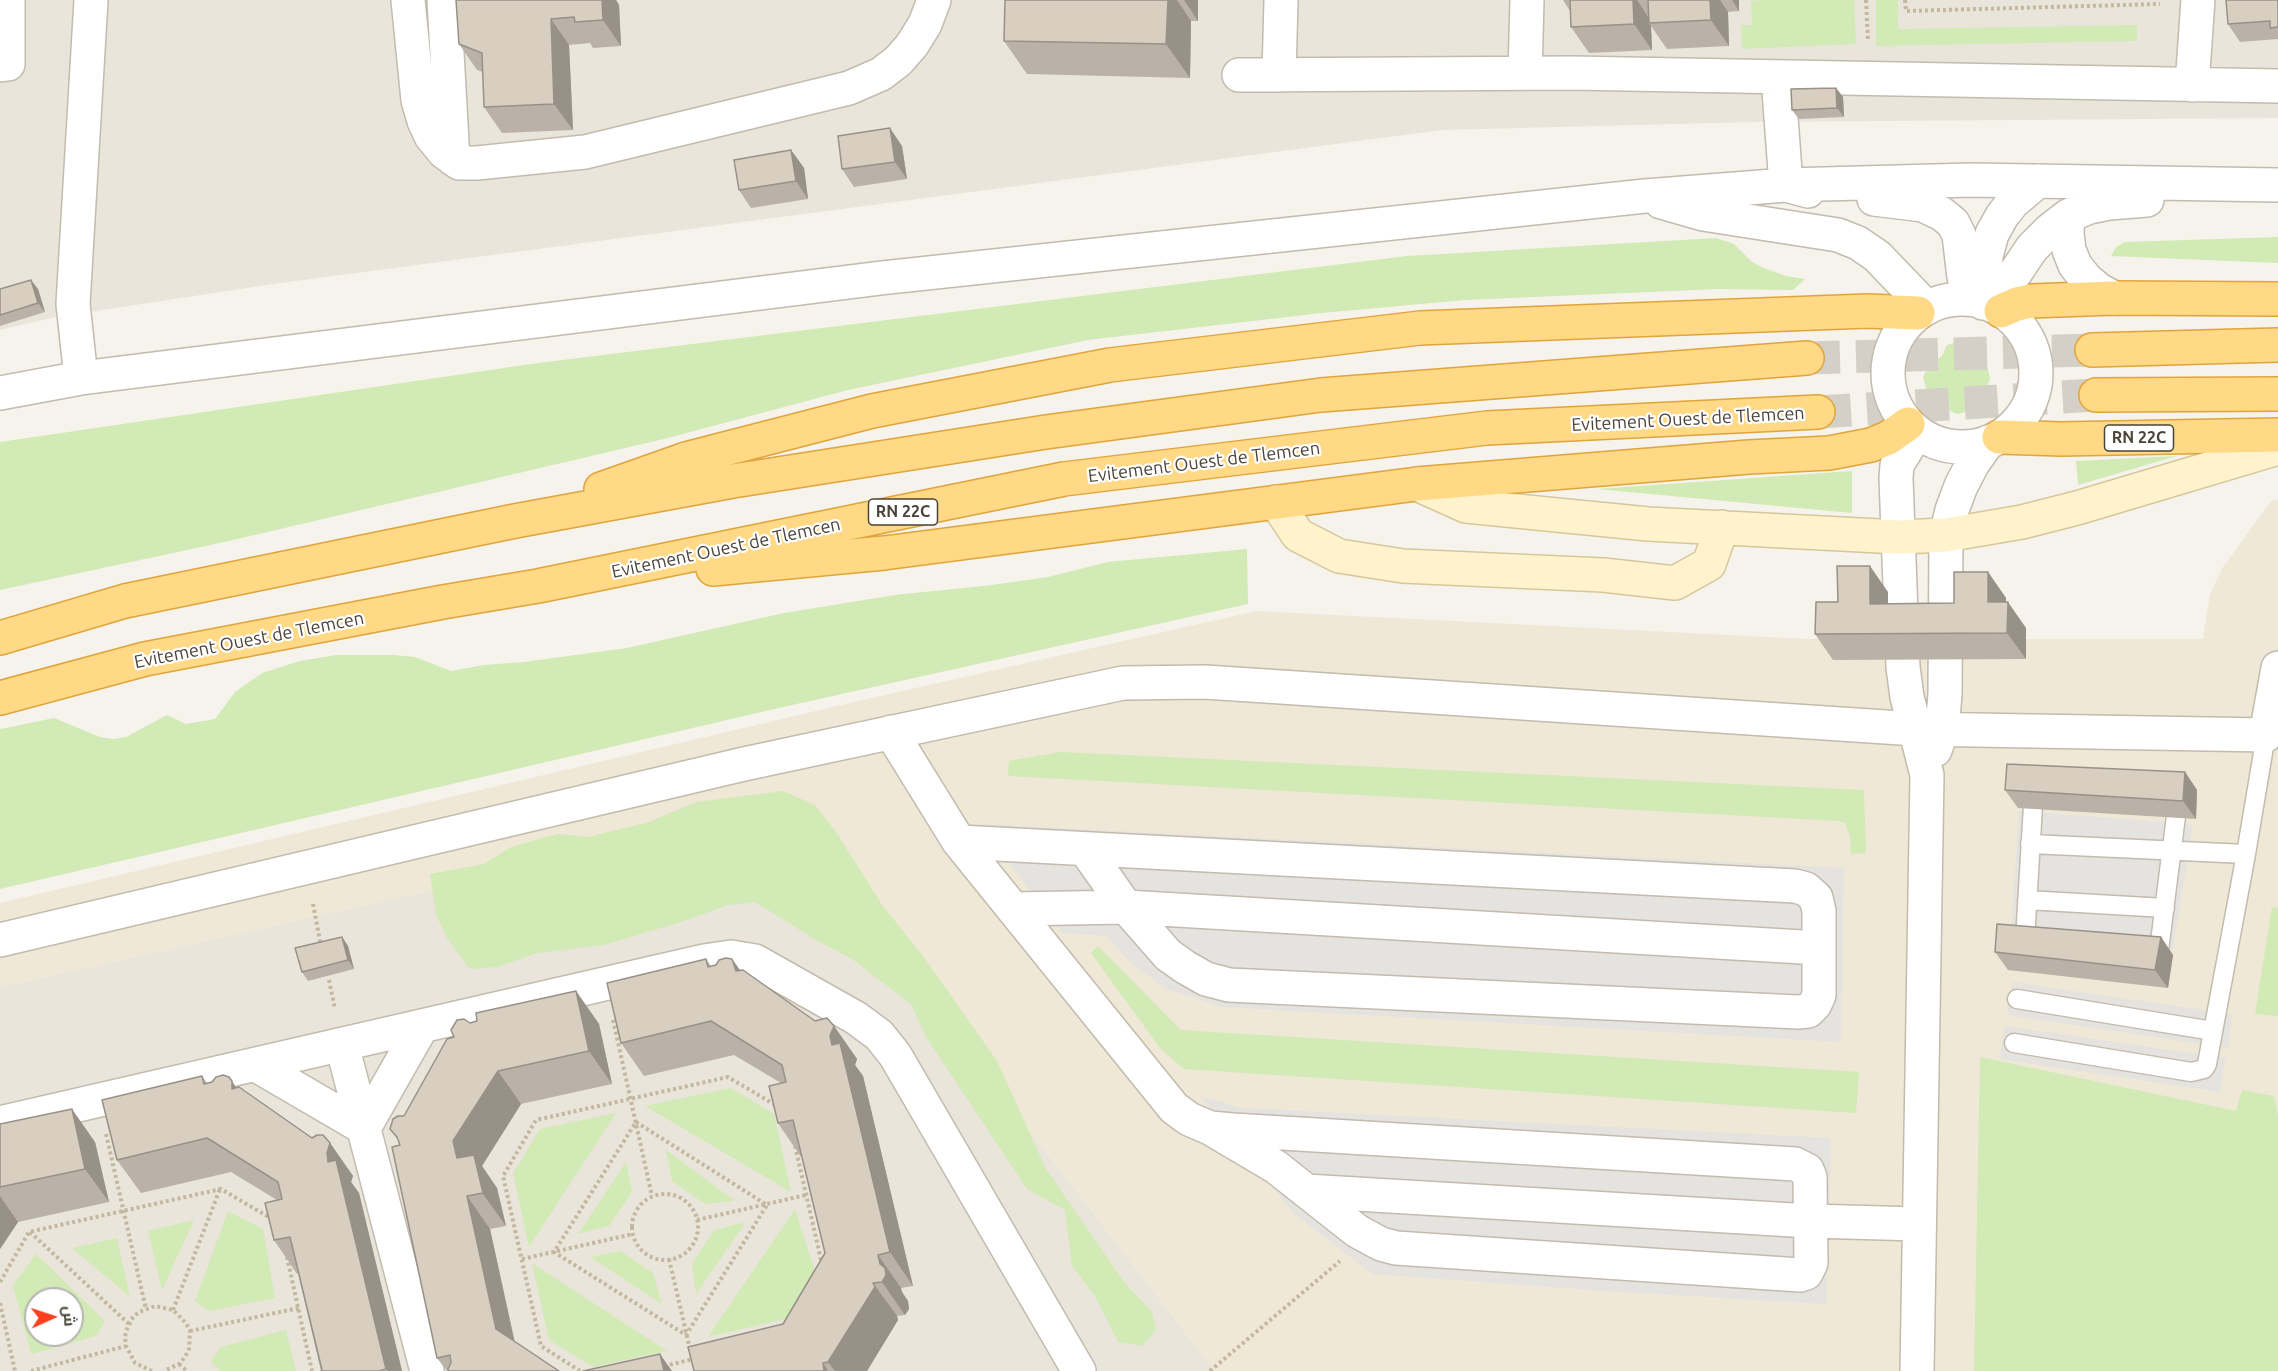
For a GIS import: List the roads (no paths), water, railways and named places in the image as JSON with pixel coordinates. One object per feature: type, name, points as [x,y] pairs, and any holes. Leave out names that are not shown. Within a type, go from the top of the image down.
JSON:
[{"type":"highway","points":[[1988,305],[2114,298],[2278,298]]},
{"type":"highway","points":[[515,521],[686,459],[872,411],[1110,365],[1420,328],[1867,311],[1922,311]]},
{"type":"highway","points":[[2092,350],[2278,345]]},
{"type":"highway","points":[[0,638],[125,601],[515,521],[733,481],[999,439],[1321,395],[1807,358]]},
{"type":"highway","points":[[2096,395],[2278,394]]},
{"type":"highway","name":"Evitement Ouest de Tlemcen","points":[[0,698],[145,659],[538,586],[1064,479],[1487,428],[1818,412]]},
{"type":"highway","points":[[1417,484],[1749,457],[1829,453],[1871,445],[1913,428]]},
{"type":"highway","name":"RN 22C","points":[[1994,440],[2278,435]]},
{"type":"highway","name":"RN 22C","points":[[538,586],[884,553],[1417,484]]},
{"type":"main road","points":[[1417,484],[1466,506],[1648,524],[1899,537],[1946,535],[2022,522],[2077,508],[2278,448]]},
{"type":"main road","points":[[1276,502],[1298,535],[1339,556],[1403,566],[1603,575],[1676,583],[1709,564],[1722,527]]},
{"type":"street","points":[[0,64],[8,64],[8,0]]},
{"type":"street","points":[[81,378],[73,304],[91,0]]},
{"type":"street","points":[[408,0],[418,100],[424,121],[431,136],[444,152],[459,163],[477,164],[585,152],[849,88],[868,81],[898,62],[926,24],[934,0]]},
{"type":"street","points":[[444,0],[453,159]]},
{"type":"street","points":[[1279,75],[1281,0]]},
{"type":"street","points":[[1525,73],[1527,0]]},
{"type":"street","points":[[2170,2],[2181,85]]},
{"type":"street","points":[[1239,75],[1525,73],[2278,86]]},
{"type":"street","points":[[1778,77],[1786,185]]},
{"type":"street","points":[[0,393],[81,378],[880,278],[1645,196],[1786,185],[1971,180],[2278,185]]},
{"type":"street","points":[[1988,305],[1986,255],[1992,234],[2013,202],[2038,181]]},
{"type":"street","points":[[1988,305],[2032,248],[2068,216],[2089,207],[2109,203],[2197,196],[2234,183]]},
{"type":"street","points":[[1786,185],[1813,193],[1903,201],[1942,214],[1953,223],[1959,235],[1964,278],[1988,305]]},
{"type":"street","points":[[1645,196],[1703,214],[1838,235],[1858,243],[1877,256],[1922,311]]},
{"type":"street","points":[[2068,216],[2069,250],[2075,265],[2086,279],[2099,290],[2114,298]]},
{"type":"street","points":[[1917,1371],[1929,729],[1947,645],[1946,535],[1961,486],[1973,463],[1994,440],[2018,421],[2025,411],[2034,387],[2035,374],[2035,362],[2026,338],[2011,318],[1988,305],[1958,299],[1922,311],[1897,337],[1888,367],[1888,380],[1894,403],[1913,428],[1939,444],[1964,447],[1994,440]]},
{"type":"street","points":[[1913,428],[1897,465],[1903,667],[1907,697],[1929,729]]},
{"type":"street","points":[[0,940],[744,764],[1123,683],[1204,682],[1929,729],[2266,735],[2278,668]]},
{"type":"street","points":[[891,732],[959,842],[1174,1108],[1189,1119],[1210,1128],[1276,1167],[1368,1238],[1396,1248],[1800,1275],[1806,1274],[1811,1263],[1810,1177],[1807,1170],[1795,1164],[1210,1128]]},
{"type":"street","points":[[959,842],[1795,886],[1806,889],[1816,898],[1819,911],[1819,995],[1815,1004],[1808,1011],[1798,1012],[1229,985],[1206,979],[1185,968],[1168,954],[1126,907],[1084,849]]},
{"type":"street","points":[[1013,909],[1126,907],[1820,948]]},
{"type":"street","points":[[0,1123],[704,961],[731,957],[755,961],[856,1018],[879,1035],[895,1055],[1079,1371]]},
{"type":"street","points":[[364,1128],[422,1026]]},
{"type":"street","points":[[342,1045],[427,1371]]},
{"type":"street","points":[[256,1065],[364,1128]]},
{"type":"street","points":[[1306,1191],[1810,1221],[1919,1224]]},
{"type":"lane","points":[[2014,1043],[2192,1072],[2199,1072],[2206,1064],[2266,735]]},
{"type":"lane","points":[[2046,794],[2174,805],[2178,812],[2173,851],[2157,966],[2148,971],[2026,959],[2023,952],[2033,806],[2040,796],[2046,794]]},
{"type":"lane","points":[[2030,844],[2246,854]]},
{"type":"lane","points":[[2026,900],[2165,908]]},
{"type":"lane","points":[[2018,999],[2213,1031]]},
{"type":"tunnel","points":[[1807,358],[2092,350]]},
{"type":"tunnel","points":[[1818,412],[2096,395]]}]
